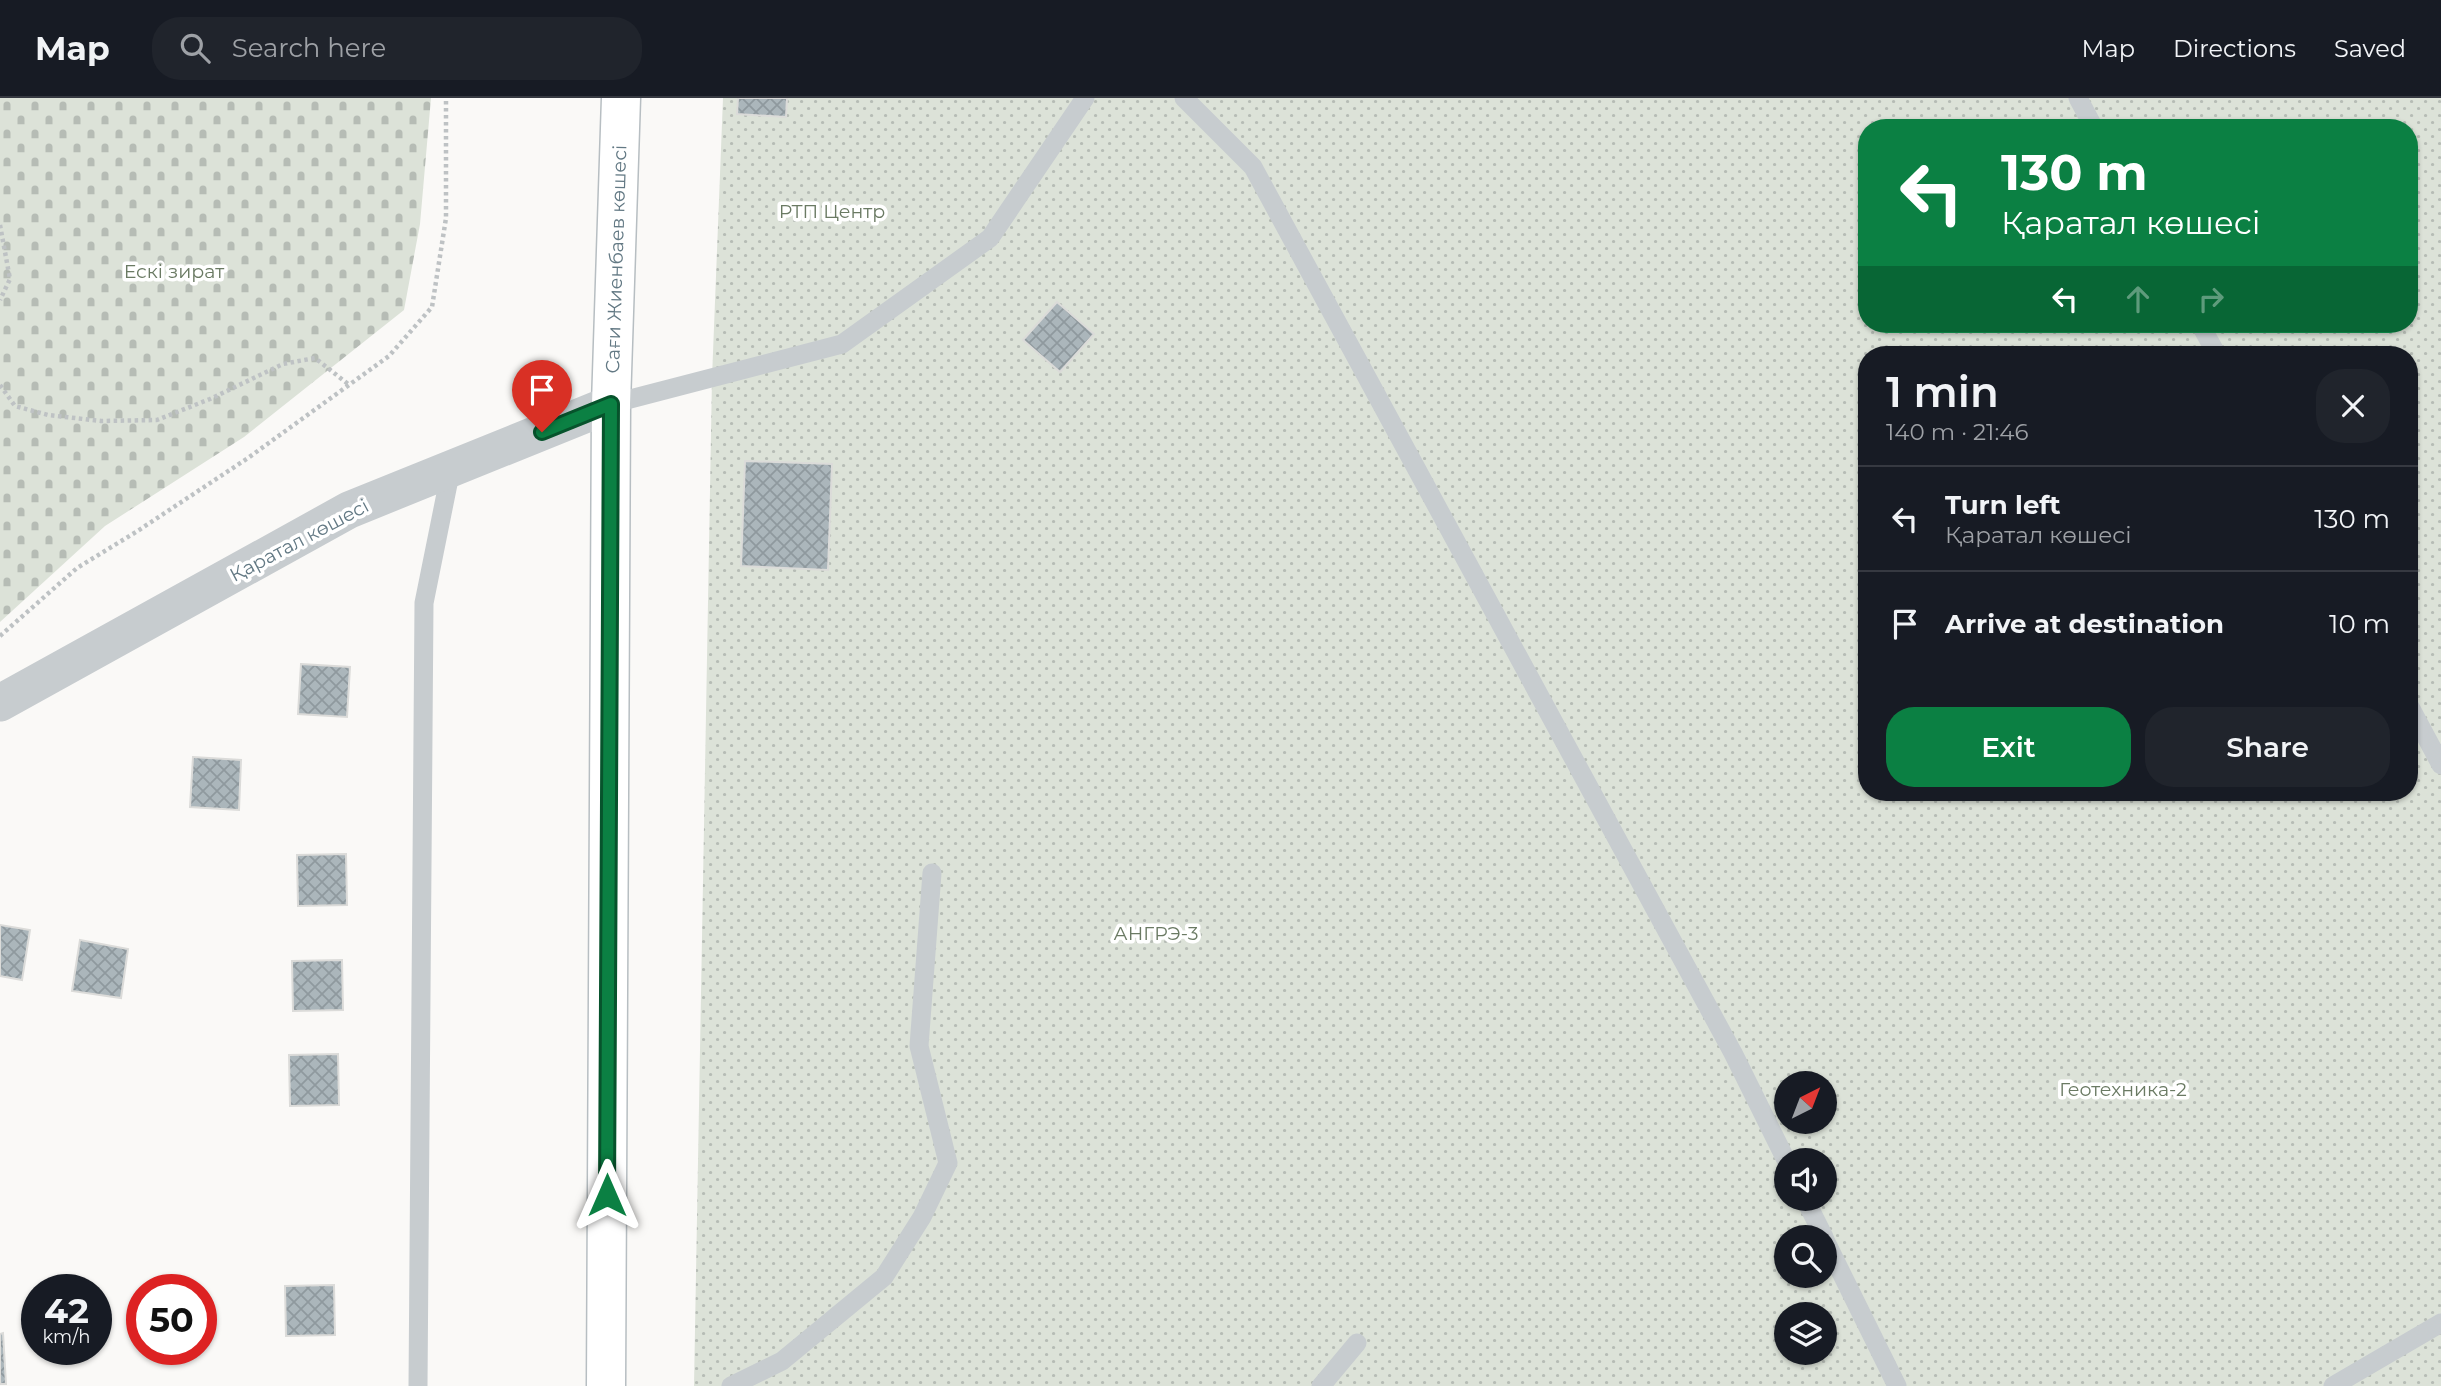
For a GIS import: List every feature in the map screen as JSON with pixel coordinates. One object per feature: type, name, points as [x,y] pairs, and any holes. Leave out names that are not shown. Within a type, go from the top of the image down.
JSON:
[{"type":"main road","name":"Сағи Жиенбаев көшесі","points":[[606,1386],[611,404],[621,98]]},
{"type":"street","name":"Қаратал көшесі","points":[[0,703],[349,510],[611,404]]},
{"type":"lane","points":[[611,404],[842,344],[990,238],[1085,98]]},
{"type":"lane","points":[[1184,98],[1253,167],[1733,1053],[1780,1148]]},
{"type":"lane","points":[[2078,98],[2089,119]]},
{"type":"lane","points":[[418,1386],[424,603],[451,469]]},
{"type":"lane","points":[[2418,723],[2441,765]]},
{"type":"lane","points":[[731,1386],[782,1361],[884,1277],[922,1217],[948,1163],[919,1046],[932,873]]},
{"type":"lane","points":[[1837,1263],[1898,1386]]},
{"type":"lane","points":[[2333,1386],[2441,1323]]},
{"type":"lane","points":[[1321,1386],[1357,1343]]},
{"type":"path","points":[[0,636],[77,568],[248,458],[389,356],[432,307],[446,218],[446,98]]},
{"type":"path","points":[[0,225],[10,279],[0,300]]},
{"type":"path","points":[[0,386],[15,406],[48,415],[101,421],[157,420],[210,399],[283,364],[315,358],[348,384]]},
{"type":"green space","name":"Ескі зират","points":[[0,98],[431,98],[420,224],[404,310],[244,437],[105,526],[0,622]]},
{"type":"green space","points":[[723,98],[2441,98],[2441,1386],[694,1386],[712,378]]},
{"type":"building","points":[[738,98],[787,98],[786,117],[737,114]]},
{"type":"building","points":[[1057,302],[1094,334],[1060,372],[1023,340]]},
{"type":"building","points":[[745,461],[832,464],[828,570],[741,566]]},
{"type":"building","points":[[301,664],[350,667],[347,717],[298,714]]},
{"type":"building","points":[[193,757],[241,760],[239,810],[190,807]]},
{"type":"building","points":[[346,854],[347,905],[298,906],[297,855]]},
{"type":"building","points":[[0,925],[30,930],[22,980],[0,976]]},
{"type":"building","points":[[80,940],[128,949],[121,998],[72,991]]},
{"type":"building","points":[[342,960],[343,1010],[293,1011],[292,961]]},
{"type":"building","points":[[338,1054],[339,1105],[290,1106],[289,1055]]},
{"type":"building","points":[[334,1285],[335,1335],[286,1336],[285,1286]]},
{"type":"building","points":[[3,1333],[6,1384],[0,1384],[0,1334]]},
{"type":"route","points":[[542,432],[611,404],[607,1195]]},
{"type":"park label","name":"РТП Центр","points":[[832,211]]},
{"type":"park label","name":"АНГРЭ-3","points":[[1156,933]]},
{"type":"park label","name":"Геотехника-2","points":[[2123,1089]]}]
